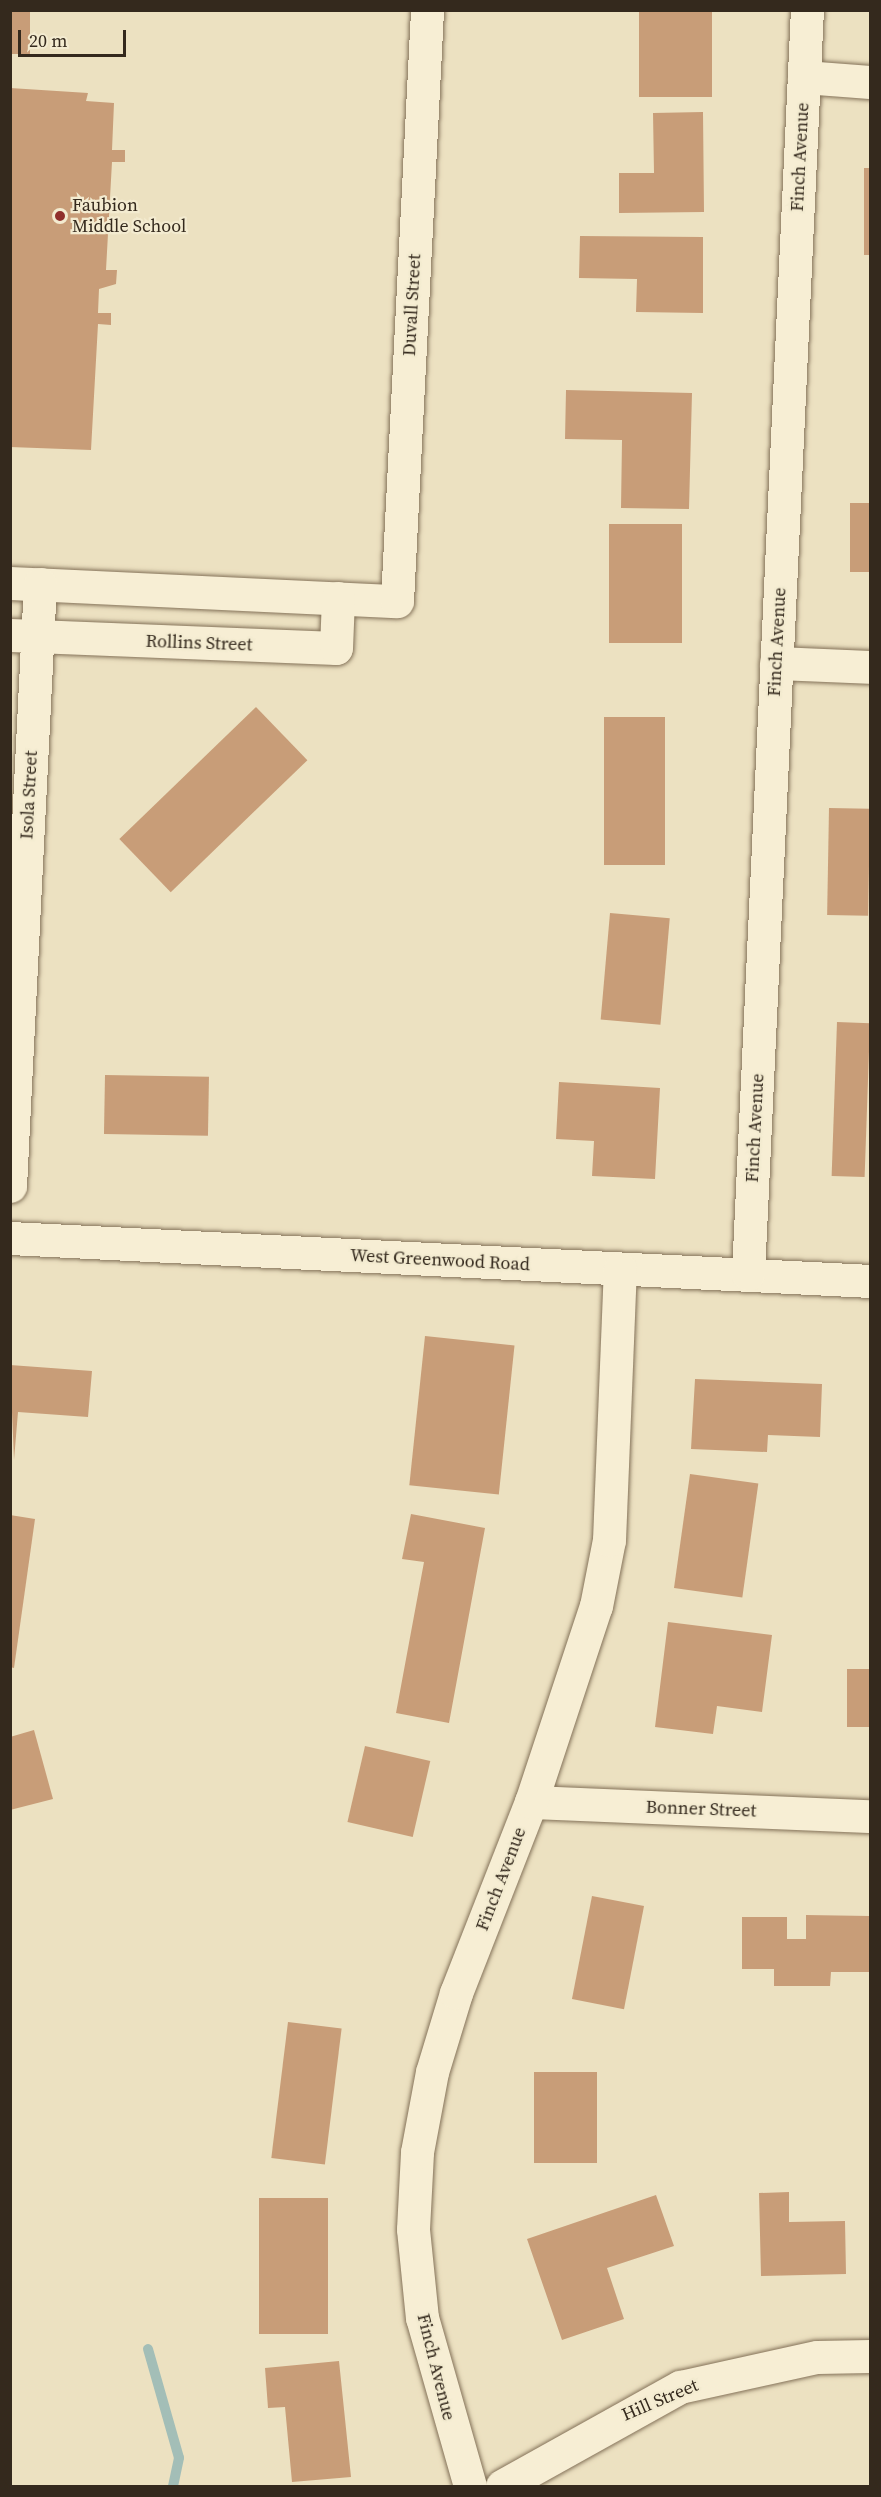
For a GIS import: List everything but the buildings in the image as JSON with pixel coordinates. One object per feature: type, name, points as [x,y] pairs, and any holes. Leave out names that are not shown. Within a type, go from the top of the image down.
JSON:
[{"type":"street","name":"Duvall Street","points":[[338,598],[397,600],[427,10]]},
{"type":"street","name":"Finch Avenue","points":[[748,1274],[807,10]]},
{"type":"street","points":[[804,77],[870,82]]},
{"type":"street","points":[[25,584],[338,598]]},
{"type":"street","name":"Isola Street","points":[[10,1186],[25,584]]},
{"type":"street","name":"Rollins Street","points":[[24,636],[336,648],[338,598]]},
{"type":"street","points":[[776,663],[870,667]]},
{"type":"street","name":"West Greenwood Road","points":[[10,1238],[870,1281]]},
{"type":"street","name":"Finch Avenue","points":[[470,2487],[422,2318],[412,2229],[417,2152],[432,2072],[456,1993],[531,1802],[596,1606],[609,1540],[620,1269]]},
{"type":"street","name":"Bonner Street","points":[[531,1802],[870,1815]]},
{"type":"street","name":"Hill Street","points":[[502,2487],[680,2387],[817,2357],[870,2356]]},
{"type":"waterway","points":[[148,2349],[179,2458],[173,2486]]},
{"type":"place","name":"Faubion Middle School","points":[[60,216]]}]
